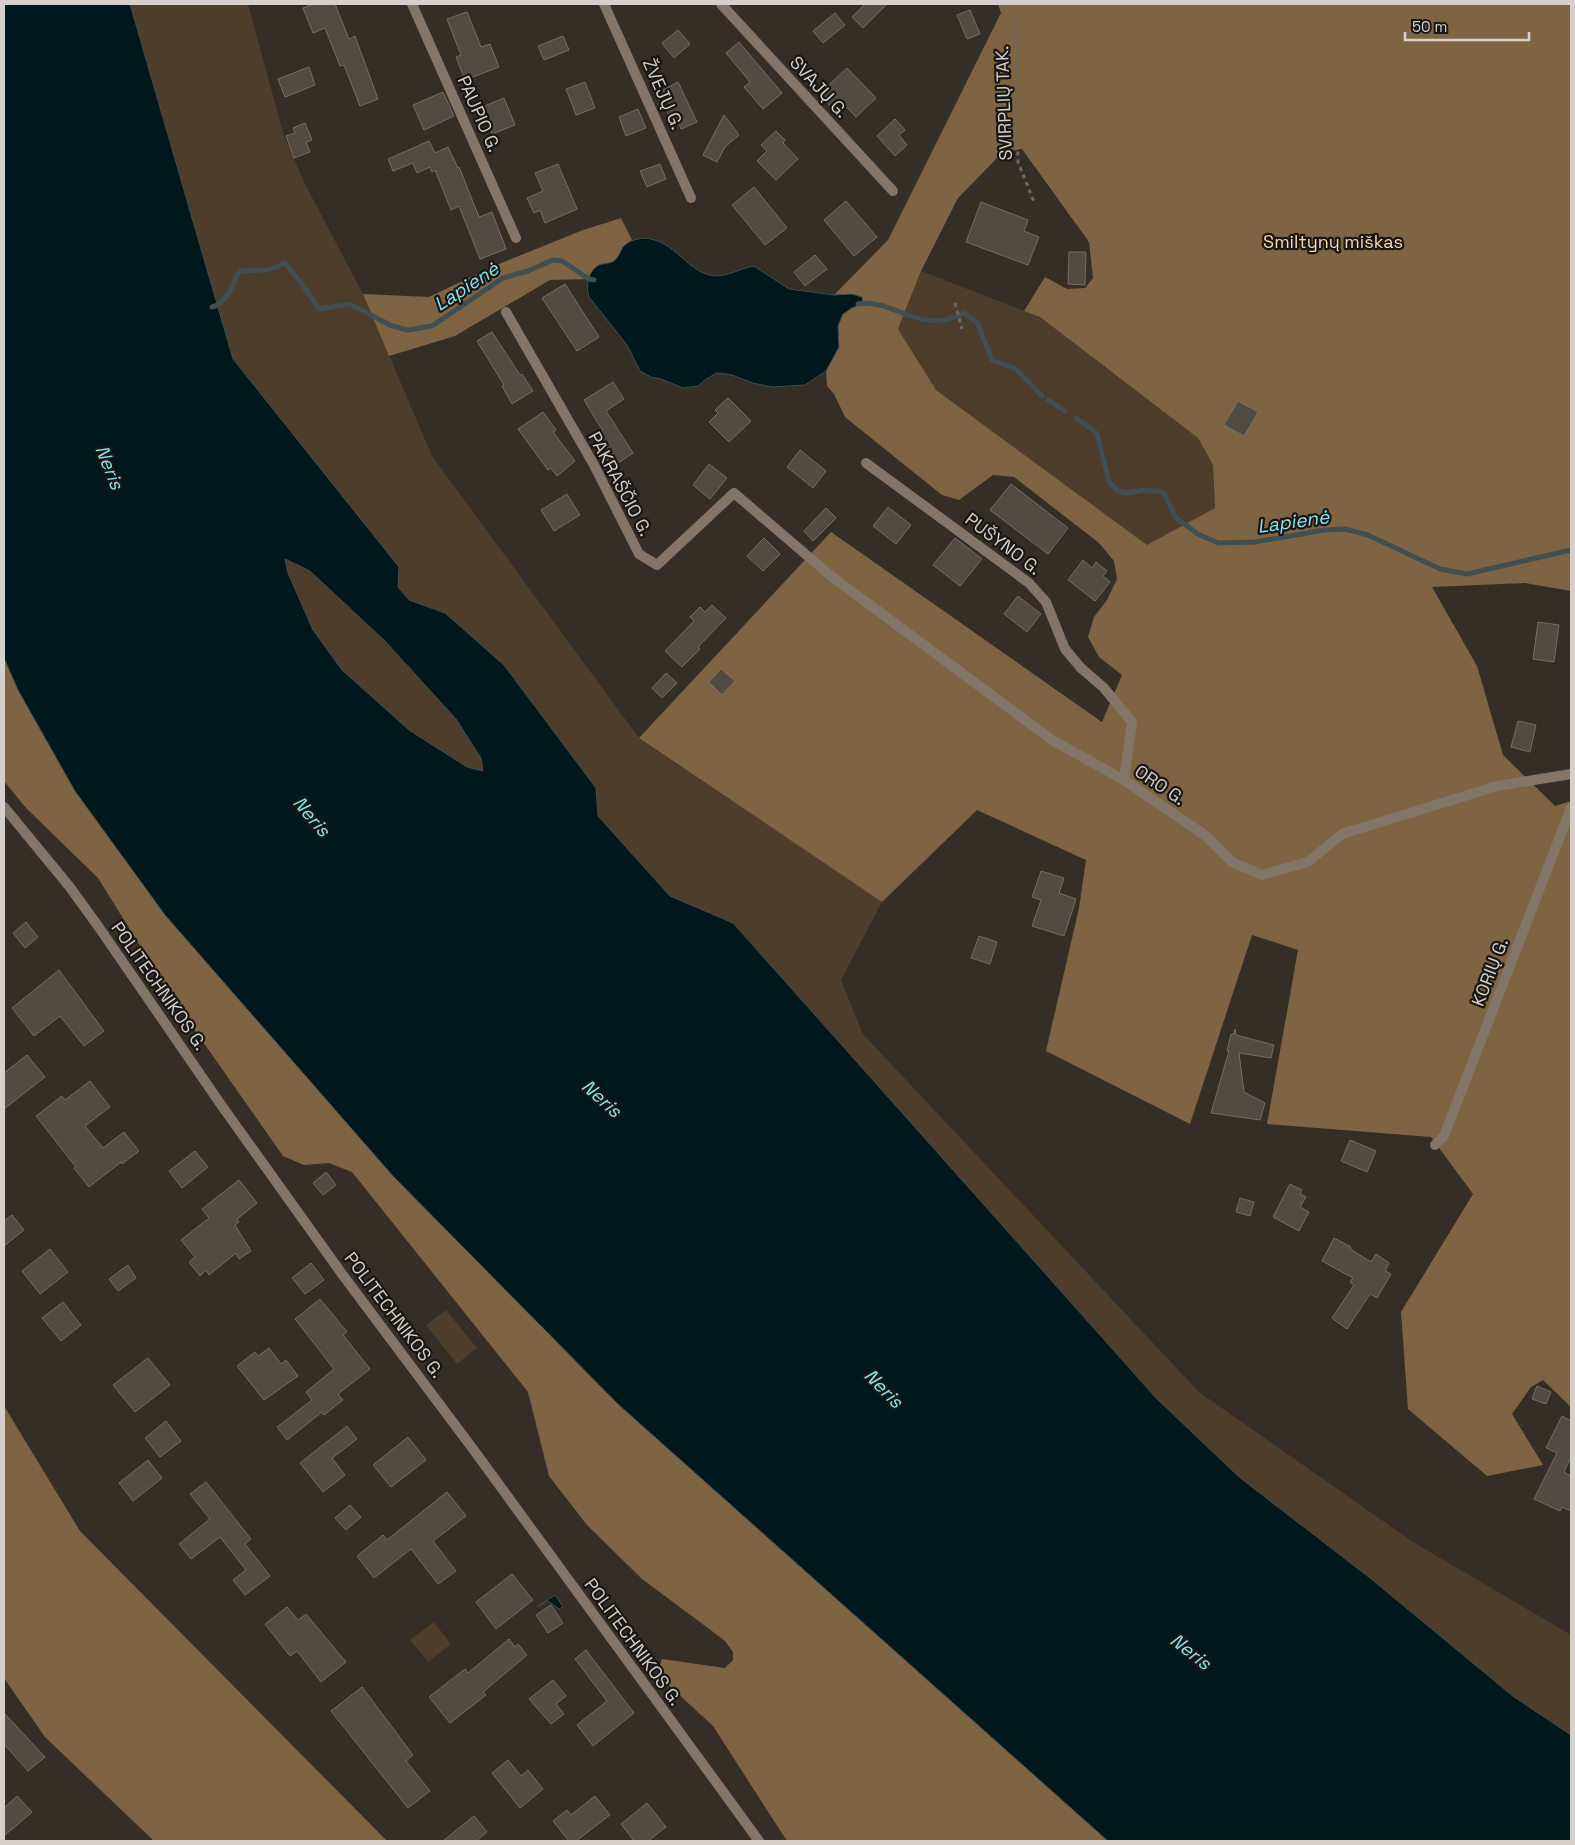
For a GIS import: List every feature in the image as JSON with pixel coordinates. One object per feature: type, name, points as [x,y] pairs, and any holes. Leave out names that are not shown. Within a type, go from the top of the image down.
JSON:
[{"type":"street","name":"PAUPIO G.","points":[[412,4],[516,238]]},
{"type":"street","name":"ŽVEJŲ G.","points":[[604,4],[691,198]]},
{"type":"street","name":"SVAJŲ G.","points":[[721,4],[893,191]]},
{"type":"street","name":"PAKRAŠČIO G.","points":[[506,312],[594,465],[638,554],[657,565],[734,493],[831,576]]},
{"type":"street","name":"PUŠYNO G.","points":[[866,463],[1029,583],[1046,602],[1065,649],[1081,668],[1104,688],[1132,722],[1124,780]]},
{"type":"street","name":"ORO G.","points":[[831,576],[1052,740],[1124,780],[1206,836],[1232,862],[1262,875],[1308,862],[1342,834],[1496,786],[1571,774]]},
{"type":"street","name":"POLITECHNIKOS G.","points":[[4,807],[69,886],[131,971],[224,1109],[342,1274],[759,1841]]},
{"type":"street","name":"KORIŲ G.","points":[[1435,1145],[1444,1136],[1571,808]]},
{"type":"path","name":"SVIRPLIŲ TAK.","points":[[1002,4],[1016,24],[1018,162],[1034,202]]},
{"type":"path","points":[[955,303],[962,329]]},
{"type":"shaded area","points":[[130,4],[248,4],[284,136],[305,184],[363,294],[432,456],[639,738],[882,902],[841,980],[863,1034],[1199,1392],[1413,1542],[1571,1635],[1571,1735],[1514,1697],[1370,1578],[1239,1477],[1156,1398],[733,923],[670,896],[598,816],[596,787],[445,613],[409,600],[398,587],[398,567],[233,359]]},
{"type":"shaded area","points":[[921,271],[1040,317],[1198,438],[1213,465],[1215,508],[1148,546],[936,390],[898,329]]},
{"type":"shaded area","points":[[284,558],[310,571],[385,641],[456,719],[481,758],[483,771],[467,768],[409,730],[342,670],[313,630],[288,573]]},
{"type":"shaded area","points":[[446,1310],[477,1348],[457,1364],[426,1325]]},
{"type":"shaded area","points":[[434,1622],[451,1644],[428,1662],[410,1640]]},
{"type":"green space","name":"Smiltynų miškas","points":[[998,4],[1571,4],[1571,591],[1525,583],[1432,587],[1477,666],[1503,755],[1555,806],[1571,801],[1571,1407],[1543,1380],[1531,1387],[1512,1414],[1543,1465],[1487,1476],[1408,1409],[1401,1312],[1473,1194],[1431,1137],[1267,1124],[1298,950],[1252,935],[1190,1124],[1046,1051],[1079,908],[1086,860],[977,810],[882,902],[639,738],[831,532],[1102,722],[1122,675],[1099,657],[1088,637],[1094,617],[1107,600],[1117,579],[1114,561],[1099,543],[1014,477],[993,475],[959,500],[942,495],[845,417],[834,394],[827,386],[826,371],[839,347],[838,326],[843,314],[852,308],[852,294],[834,295],[888,240],[1001,13]],"holes":[[[1022,149],[1089,242],[1093,278],[1085,288],[1067,289],[1045,277],[1024,311],[1040,317],[1198,438],[1213,465],[1215,508],[1147,545],[936,390],[898,329],[921,271],[958,198],[1003,152]]]},
{"type":"green space","points":[[621,218],[632,240],[612,262],[596,268],[589,279],[550,280],[455,336],[389,356],[363,294],[429,297],[494,266],[583,230]]},
{"type":"green space","points":[[4,658],[18,690],[75,791],[393,1176],[619,1405],[1108,1841],[787,1841],[713,1726],[663,1680],[659,1669],[662,1659],[725,1668],[733,1660],[733,1652],[724,1640],[642,1579],[587,1525],[549,1476],[528,1392],[352,1172],[329,1163],[304,1165],[283,1156],[175,1002],[98,878],[26,808],[4,781]]},
{"type":"green space","points":[[4,1406],[80,1531],[387,1841],[154,1841],[45,1737],[4,1678]]},
{"type":"water","name":"Neris","points":[[4,4],[130,4],[233,359],[399,567],[398,587],[409,600],[445,613],[504,665],[596,788],[598,816],[670,896],[733,923],[1156,1398],[1239,1477],[1370,1578],[1514,1697],[1571,1735],[1571,1841],[1108,1841],[619,1405],[393,1176],[165,915],[75,791],[18,690],[4,658]],"holes":[[[285,559],[310,571],[385,641],[456,719],[481,758],[483,771],[467,767],[409,730],[342,670],[313,630],[288,573]]]},
{"type":"water","points":[[636,239],[656,240],[666,245],[697,270],[706,274],[721,276],[754,266],[789,289],[834,295],[852,294],[862,297],[863,303],[843,314],[838,326],[839,347],[826,371],[805,385],[772,387],[753,383],[732,375],[717,373],[698,386],[683,388],[651,377],[640,371],[627,345],[589,297],[588,280],[592,271],[599,265],[614,261],[628,243]]},
{"type":"water","points":[[555,1595],[563,1607],[559,1609],[548,1601],[537,1607]]},
{"type":"building","points":[[314,4],[335,4],[349,39],[355,36],[378,99],[360,106],[344,65],[340,66],[325,28],[313,33],[303,8]]},
{"type":"building","points":[[865,4],[887,4],[863,28],[852,17]]},
{"type":"building","points":[[970,10],[980,34],[967,39],[957,15]]},
{"type":"building","points":[[467,12],[481,47],[490,44],[499,67],[465,80],[456,57],[461,55],[447,19]]},
{"type":"building","points":[[835,13],[845,25],[823,43],[813,31]]},
{"type":"building","points":[[678,30],[690,44],[674,58],[662,43]]},
{"type":"building","points":[[563,36],[569,50],[544,60],[538,46]]},
{"type":"building","points":[[739,42],[782,93],[763,109],[744,87],[750,82],[726,53]]},
{"type":"building","points":[[309,67],[315,85],[285,97],[278,79]]},
{"type":"building","points":[[847,68],[876,98],[856,117],[840,100],[832,108],[819,94]]},
{"type":"building","points":[[585,82],[595,108],[576,115],[566,89]]},
{"type":"building","points":[[678,82],[697,122],[681,129],[678,121],[673,124],[665,107],[670,105],[663,90]]},
{"type":"building","points":[[443,92],[454,116],[424,130],[413,105]]},
{"type":"building","points":[[504,98],[515,125],[492,134],[482,107]]},
{"type":"building","points":[[638,109],[646,128],[626,136],[619,117]]},
{"type":"building","points":[[724,115],[739,135],[725,147],[717,162],[703,155]]},
{"type":"building","points":[[895,119],[905,130],[899,135],[907,145],[895,156],[877,136]]},
{"type":"building","points":[[305,123],[312,140],[306,142],[310,152],[294,158],[286,136],[295,133],[293,128]]},
{"type":"building","points":[[776,131],[785,140],[783,143],[798,159],[776,180],[757,161],[767,151],[761,145]]},
{"type":"building","points":[[429,141],[435,153],[448,147],[459,167],[479,217],[492,212],[506,249],[480,259],[459,206],[451,210],[435,170],[432,172],[430,167],[417,173],[413,163],[393,171],[388,159]]},
{"type":"building","points":[[558,164],[577,209],[545,223],[540,210],[534,213],[527,198],[543,191],[535,173]]},
{"type":"building","points":[[660,164],[666,179],[647,187],[640,171]]},
{"type":"building","points":[[754,187],[787,228],[765,245],[732,205]]},
{"type":"building","points":[[846,201],[877,237],[854,256],[824,220]]},
{"type":"building","points":[[981,202],[1028,220],[1024,231],[1039,237],[1028,265],[966,242]]},
{"type":"building","points":[[1069,252],[1086,252],[1085,285],[1068,284]]},
{"type":"building","points":[[815,255],[827,269],[805,286],[794,272]]},
{"type":"building","points":[[565,284],[599,337],[577,351],[542,298]]},
{"type":"building","points":[[492,332],[520,375],[522,374],[533,391],[512,404],[502,386],[504,385],[477,341]]},
{"type":"building","points":[[613,382],[624,399],[606,411],[633,453],[612,467],[593,437],[603,431],[584,400]]},
{"type":"building","points":[[728,398],[751,421],[729,442],[709,422],[718,413],[715,410]]},
{"type":"building","points":[[1238,401],[1258,412],[1244,436],[1224,425]]},
{"type":"building","points":[[543,412],[556,430],[553,432],[575,461],[557,476],[551,468],[548,470],[518,429]]},
{"type":"building","points":[[800,450],[826,471],[813,488],[787,467]]},
{"type":"building","points":[[709,464],[727,478],[710,499],[693,485]]},
{"type":"building","points":[[1011,484],[1068,528],[1048,554],[990,510]]},
{"type":"building","points":[[567,494],[580,515],[554,531],[541,510]]},
{"type":"building","points":[[888,507],[911,525],[896,544],[873,526]]},
{"type":"building","points":[[826,508],[836,518],[813,541],[804,531]]},
{"type":"building","points":[[764,538],[780,554],[763,571],[747,556]]},
{"type":"building","points":[[955,538],[982,559],[960,586],[933,565]]},
{"type":"building","points":[[1083,560],[1092,568],[1096,562],[1107,571],[1103,576],[1110,582],[1095,601],[1068,580]]},
{"type":"building","points":[[1018,596],[1041,614],[1027,632],[1004,614]]},
{"type":"building","points":[[712,605],[726,618],[682,667],[665,651],[694,621],[690,617],[700,607],[705,612]]},
{"type":"building","points":[[1538,622],[1559,625],[1554,662],[1533,659]]},
{"type":"building","points":[[721,669],[735,681],[722,695],[709,682]]},
{"type":"building","points":[[666,673],[677,683],[662,698],[652,688]]},
{"type":"building","points":[[1518,721],[1536,725],[1530,752],[1511,747]]},
{"type":"building","points":[[1041,871],[1064,878],[1059,893],[1076,899],[1064,936],[1032,926],[1041,900],[1032,897]]},
{"type":"building","points":[[26,922],[38,937],[25,948],[13,933]]},
{"type":"building","points":[[979,936],[997,942],[990,964],[971,958]]},
{"type":"building","points":[[59,970],[104,1031],[84,1046],[60,1016],[34,1036],[12,1008]]},
{"type":"building","points":[[1235,1029],[1236,1035],[1274,1045],[1271,1058],[1239,1053],[1244,1092],[1265,1103],[1260,1120],[1211,1113],[1229,1051],[1227,1051],[1231,1034],[1234,1034]]},
{"type":"building","points":[[27,1055],[45,1077],[4,1109],[4,1073]]},
{"type":"building","points":[[90,1081],[110,1107],[85,1126],[103,1148],[124,1132],[139,1151],[122,1164],[121,1162],[89,1187],[74,1168],[76,1167],[36,1116],[62,1096],[65,1100]]},
{"type":"building","points":[[1350,1140],[1376,1151],[1367,1172],[1341,1161]]},
{"type":"building","points":[[195,1151],[208,1167],[182,1188],[169,1171]]},
{"type":"building","points":[[326,1172],[336,1185],[323,1195],[313,1183]]},
{"type":"building","points":[[239,1180],[257,1203],[237,1219],[239,1222],[235,1225],[251,1251],[239,1259],[236,1253],[209,1275],[206,1270],[200,1276],[189,1262],[195,1257],[181,1240],[209,1218],[202,1209]]},
{"type":"building","points":[[1290,1184],[1302,1190],[1300,1194],[1306,1197],[1300,1207],[1309,1212],[1299,1231],[1273,1217]]},
{"type":"building","points":[[1240,1198],[1254,1202],[1250,1216],[1236,1212]]},
{"type":"building","points":[[12,1215],[24,1230],[4,1246],[4,1221]]},
{"type":"building","points":[[1334,1238],[1351,1247],[1350,1249],[1371,1262],[1376,1254],[1389,1263],[1385,1271],[1391,1274],[1377,1298],[1370,1294],[1347,1329],[1332,1318],[1354,1285],[1350,1282],[1353,1278],[1322,1261]]},
{"type":"building","points":[[50,1249],[68,1272],[40,1294],[22,1271]]},
{"type":"building","points":[[311,1263],[324,1280],[305,1294],[292,1278]]},
{"type":"building","points":[[128,1265],[136,1278],[118,1291],[109,1279]]},
{"type":"building","points":[[320,1299],[347,1332],[343,1335],[370,1369],[338,1394],[343,1400],[324,1415],[322,1412],[287,1440],[277,1427],[312,1400],[306,1392],[334,1369],[295,1319]]},
{"type":"building","points":[[63,1302],[81,1325],[61,1341],[42,1318]]},
{"type":"building","points":[[269,1348],[281,1364],[286,1360],[298,1376],[264,1400],[237,1366],[255,1352],[258,1356]]},
{"type":"building","points":[[148,1358],[170,1385],[135,1412],[113,1385]]},
{"type":"building","points":[[1537,1386],[1551,1392],[1546,1404],[1532,1399]]},
{"type":"building","points":[[1562,1416],[1571,1421],[1571,1457],[1564,1472],[1571,1476],[1571,1511],[1562,1507],[1560,1511],[1534,1499],[1557,1453],[1546,1448]]},
{"type":"building","points":[[166,1421],[181,1441],[160,1457],[145,1438]]},
{"type":"building","points":[[347,1426],[357,1439],[332,1458],[345,1475],[323,1492],[300,1463]]},
{"type":"building","points":[[408,1437],[426,1460],[391,1487],[373,1465]]},
{"type":"building","points":[[148,1460],[162,1478],[133,1501],[119,1483]]},
{"type":"building","points":[[206,1482],[251,1539],[245,1544],[270,1576],[245,1595],[233,1580],[246,1570],[220,1537],[191,1559],[179,1544],[210,1519],[190,1494]]},
{"type":"building","points":[[447,1492],[466,1516],[433,1541],[456,1571],[438,1584],[411,1549],[374,1578],[357,1556],[383,1535],[387,1540]]},
{"type":"building","points":[[350,1505],[361,1517],[346,1530],[335,1518]]},
{"type":"building","points":[[512,1574],[533,1600],[496,1629],[476,1602]]},
{"type":"building","points":[[551,1605],[563,1623],[548,1633],[536,1615]]},
{"type":"building","points":[[287,1607],[298,1620],[306,1614],[346,1662],[321,1682],[297,1651],[290,1656],[265,1624]]},
{"type":"building","points":[[509,1639],[515,1647],[518,1644],[527,1655],[483,1692],[486,1695],[450,1723],[429,1697],[465,1669],[468,1673]]},
{"type":"building","points":[[586,1650],[634,1713],[593,1746],[577,1725],[607,1701],[575,1659]]},
{"type":"building","points":[[553,1680],[566,1696],[556,1704],[564,1714],[551,1724],[529,1699]]},
{"type":"building","points":[[362,1687],[413,1755],[406,1761],[430,1791],[408,1808],[331,1711]]},
{"type":"building","points":[[4,1713],[45,1757],[28,1771],[4,1744]]},
{"type":"building","points":[[508,1760],[521,1776],[528,1770],[543,1789],[520,1808],[492,1773]]},
{"type":"building","points":[[17,1796],[32,1812],[4,1836],[4,1808]]},
{"type":"building","points":[[595,1796],[610,1815],[576,1841],[569,1841],[553,1821],[567,1810],[571,1815]]},
{"type":"building","points":[[647,1803],[666,1827],[648,1841],[634,1841],[621,1824]]},
{"type":"building","points":[[474,1816],[487,1832],[476,1841],[443,1841]]},
{"type":"waterway","name":"Lapienė","points":[[212,307],[226,298],[239,271],[268,270],[285,263],[319,309],[350,304],[392,326],[408,330],[432,326],[503,278],[528,271],[553,260],[562,261],[589,279],[594,280]]},
{"type":"waterway","name":"Lapienė","points":[[858,304],[868,303],[888,307],[917,318],[938,321],[964,313],[977,322],[992,360],[1016,369],[1042,396]]},
{"type":"waterway","name":"Lapienė","points":[[1048,400],[1065,411]]},
{"type":"waterway","name":"Lapienė","points":[[1076,418],[1097,434],[1109,482],[1118,491],[1127,493],[1143,490],[1160,491],[1165,495],[1176,518],[1198,534],[1218,543],[1255,542],[1325,530],[1345,529],[1368,535],[1440,569],[1467,574],[1571,550]]}]
